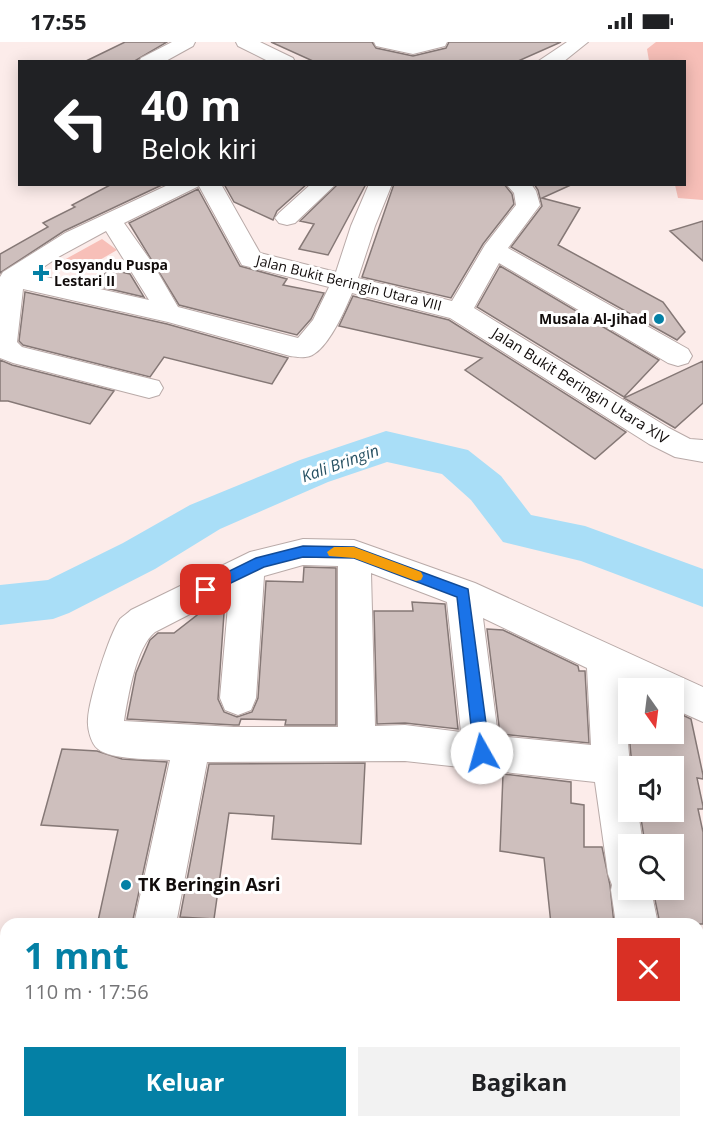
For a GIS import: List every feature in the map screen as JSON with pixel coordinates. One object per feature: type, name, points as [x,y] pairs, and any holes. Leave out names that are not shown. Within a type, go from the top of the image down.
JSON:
[{"type":"street","points":[[162,59],[186,42]]},
{"type":"street","points":[[244,42],[282,60]]},
{"type":"street","points":[[383,42],[413,48],[438,42]]},
{"type":"street","points":[[551,60],[562,55],[579,42]]},
{"type":"street","points":[[149,388],[13,354],[5,347],[2,339],[12,278],[62,246],[185,186]]},
{"type":"street","name":"Jalan Bukit Beringin Utara VIII","points":[[209,186],[251,259],[459,311]]},
{"type":"street","points":[[287,218],[323,186]]},
{"type":"street","points":[[12,278],[169,313],[290,347],[304,348],[313,341],[345,283],[380,186]]},
{"type":"street","points":[[459,311],[494,250],[528,205],[525,191],[519,186]]},
{"type":"street","points":[[111,221],[141,264],[169,313]]},
{"type":"street","points":[[494,250],[678,356]]},
{"type":"street","name":"Jalan Bukit Beringin Utara XIV","points":[[459,311],[659,436],[682,448],[697,452],[703,451]]},
{"type":"street","points":[[611,765],[405,743],[192,746],[111,737],[106,720],[133,629],[143,621],[248,568],[280,556],[303,552],[354,553],[463,593],[644,678]]},
{"type":"street","points":[[354,553],[357,744]]},
{"type":"street","points":[[238,698],[248,568]]},
{"type":"street","points":[[463,593],[482,753]]},
{"type":"street","points":[[604,660],[611,765],[622,834]]},
{"type":"street","points":[[684,696],[703,705]]},
{"type":"street","points":[[156,918],[192,746]]},
{"type":"street","points":[[633,900],[636,918]]},
{"type":"shaded area","points":[[656,42],[703,42],[703,200],[678,198],[675,186],[686,186],[686,60],[649,60],[647,49]]},
{"type":"shaded area","points":[[102,239],[117,250],[79,272],[64,260]]},
{"type":"building","points":[[125,42],[167,42],[136,60],[88,60]]},
{"type":"building","points":[[271,42],[372,42],[376,48],[413,56],[446,48],[449,42],[561,42],[520,60],[311,60]]},
{"type":"building","points":[[108,186],[160,186],[64,231],[0,273],[0,254],[48,227],[43,223],[75,207],[72,205]]},
{"type":"building","points":[[225,186],[305,186],[277,211],[273,220],[234,202]]},
{"type":"building","points":[[336,186],[365,186],[328,255],[299,249],[314,224],[300,221]]},
{"type":"building","points":[[393,186],[506,186],[512,194],[514,204],[483,244],[451,298],[362,277]]},
{"type":"building","points":[[535,186],[569,186],[542,198],[580,208],[558,245],[663,302],[685,332],[677,340],[511,247],[542,206]]},
{"type":"building","points":[[198,189],[240,266],[287,279],[283,285],[324,293],[311,319],[297,335],[179,305],[129,223]]},
{"type":"building","points":[[703,221],[703,261],[670,231]]},
{"type":"building","points":[[500,266],[659,360],[624,397],[477,307]]},
{"type":"building","points":[[108,269],[130,274],[144,297],[97,286]]},
{"type":"building","points":[[25,292],[167,324],[288,358],[272,384],[164,357],[150,377],[23,345],[19,341]]},
{"type":"building","points":[[353,296],[449,320],[626,432],[595,459],[465,370],[482,358],[339,326]]},
{"type":"building","points":[[0,360],[114,391],[90,424],[8,401],[0,401]]},
{"type":"building","points":[[703,361],[703,403],[675,428],[624,398]]},
{"type":"building","points":[[304,567],[336,568],[336,725],[285,725],[286,720],[241,719],[239,725],[234,725],[127,719],[136,673],[150,640],[158,633],[174,633],[205,609],[225,599],[218,699],[224,712],[237,717],[252,712],[258,698],[266,581],[303,582]]},
{"type":"building","points":[[412,602],[445,604],[458,729],[405,723],[377,724],[374,611],[413,611]]},
{"type":"building","points":[[487,629],[503,630],[578,666],[579,671],[585,671],[589,743],[500,734]]},
{"type":"building","points":[[684,716],[691,719],[703,775],[703,779],[697,778],[703,806],[703,809],[698,809],[703,832],[703,918],[659,918],[655,900],[684,900],[684,834],[643,834],[642,822],[684,822],[684,756],[631,756],[630,744],[684,744]]},
{"type":"building","points":[[62,749],[97,751],[122,759],[167,762],[133,918],[99,918],[118,830],[41,825]]},
{"type":"building","points":[[365,763],[361,844],[272,839],[274,816],[229,813],[214,918],[180,917],[209,764]]},
{"type":"building","points":[[503,774],[571,782],[571,803],[584,805],[584,847],[602,847],[610,885],[613,918],[550,918],[544,858],[500,851]]},
{"type":"waterway","name":"Kali Bringin","points":[[0,605],[53,599],[139,556],[205,517],[314,471],[386,446],[454,461],[486,488],[518,530],[585,544],[703,588]]},
{"type":"slow traffic","points":[[334,552],[354,553],[416,576]]},
{"type":"place","name":"Posyandu Puspa Lestari II","points":[[41,273]]},
{"type":"place","name":"Musala Al-Jihad","points":[[659,319]]},
{"type":"place","name":"TK Beringin Asri","points":[[126,885]]},
{"type":"route","points":[[206,590],[261,562],[303,552],[354,553],[463,593],[482,753]]}]
